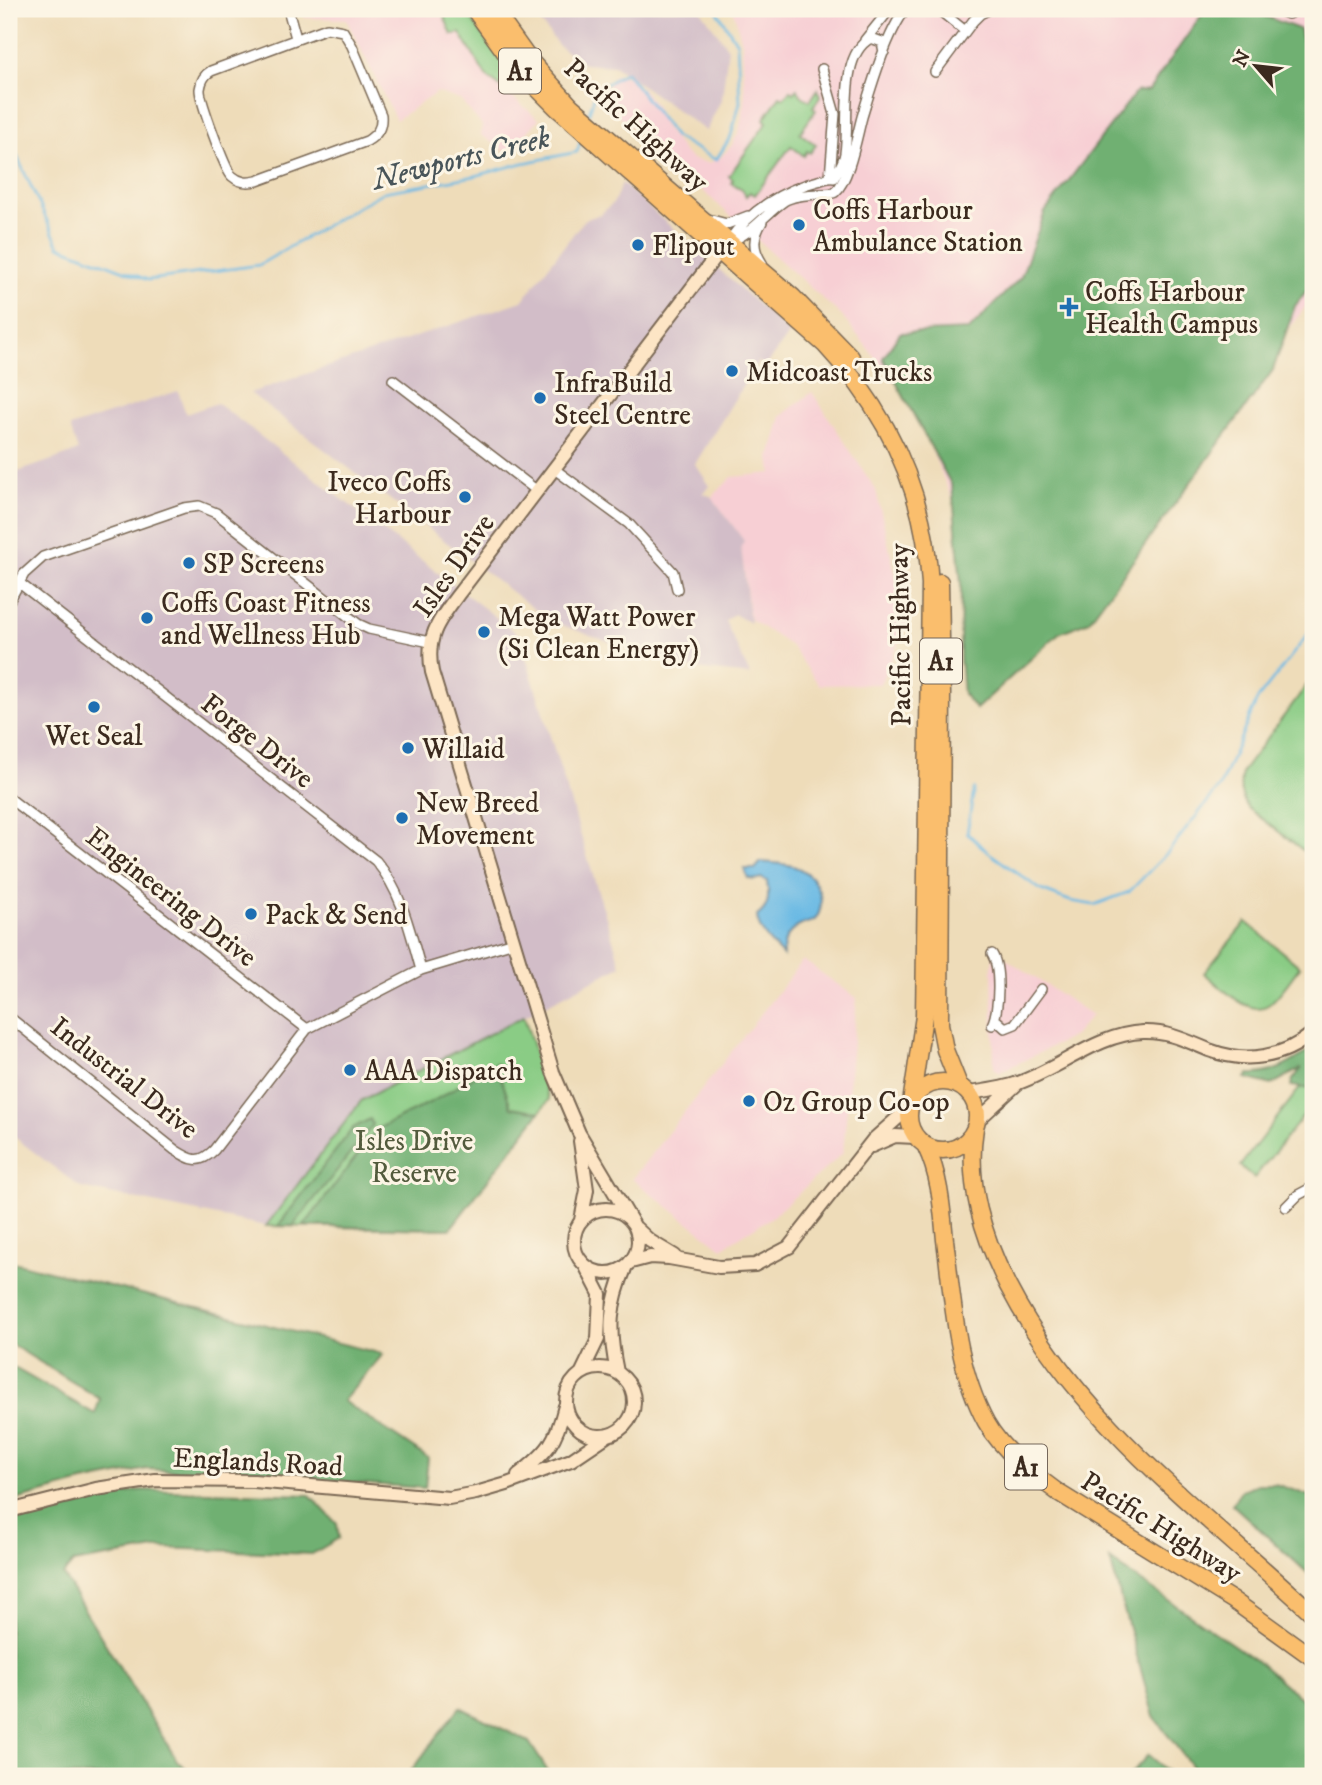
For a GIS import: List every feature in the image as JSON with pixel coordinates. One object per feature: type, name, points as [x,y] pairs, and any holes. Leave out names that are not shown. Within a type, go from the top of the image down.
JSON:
[{"type":"highway","name":"Pacific Highway","points":[[474,9],[515,66],[595,134],[701,217],[723,247],[780,285],[834,338],[886,404],[908,447],[923,486],[935,531],[940,574],[940,1024],[945,1050],[964,1089]]},
{"type":"highway","name":"Pacific Highway","points":[[493,9],[578,120]]},
{"type":"highway","name":"Pacific Highway","points":[[595,134],[723,247],[813,333],[856,380],[897,447],[913,488],[927,551],[929,584],[924,1016],[911,1105]]},
{"type":"highway","points":[[911,1105],[916,1094],[936,1082],[947,1082],[964,1089]]},
{"type":"highway","name":"A1","points":[[964,1089],[974,1102],[976,1124]]},
{"type":"highway","name":"A1","points":[[911,1105],[910,1127],[921,1142]]},
{"type":"highway","name":"Pacific Highway","points":[[976,1124],[972,1168],[978,1208],[988,1242],[1019,1307],[1048,1354],[1122,1439],[1313,1614]]},
{"type":"highway","points":[[921,1142],[937,1150],[949,1150],[960,1146],[969,1138],[976,1124]]},
{"type":"highway","name":"Pacific Highway","points":[[921,1142],[934,1164],[940,1195],[956,1331],[973,1391],[987,1424],[1010,1452],[1038,1478],[1234,1601],[1313,1658]]},
{"type":"street","points":[[288,9],[296,38]]},
{"type":"street","points":[[828,194],[822,188],[844,157],[853,57],[890,9]]},
{"type":"street","points":[[723,247],[739,228],[791,197],[809,193],[833,194],[838,188],[855,150],[862,115],[895,24],[906,9]]},
{"type":"street","points":[[938,9],[965,31]]},
{"type":"street","points":[[935,72],[965,31],[980,14],[990,9]]},
{"type":"street","points":[[1276,9],[1288,14],[1300,9]]},
{"type":"street","points":[[327,27],[336,28],[347,36],[378,106],[382,124],[377,134],[367,141],[257,181],[242,182],[233,177],[224,163],[200,94],[203,78],[211,71],[296,38],[327,27]]},
{"type":"street","points":[[862,44],[875,38],[884,44],[884,53]]},
{"type":"street","points":[[822,69],[835,114],[829,178]]},
{"type":"street","points":[[701,217],[731,224],[763,212],[788,190],[829,178],[838,181],[838,188]]},
{"type":"street","points":[[763,212],[755,247],[761,262],[780,285]]},
{"type":"street","name":"Isles Drive","points":[[579,1133],[554,1072],[432,673],[430,642],[442,616],[723,247]]},
{"type":"street","points":[[393,380],[536,490]]},
{"type":"street","points":[[553,468],[629,524],[673,572],[677,589]]},
{"type":"street","points":[[9,601],[18,582],[32,565],[43,557],[184,508],[199,506],[216,513],[358,624],[369,629],[430,642]]},
{"type":"street","name":"Forge Drive","points":[[18,582],[376,861],[391,880],[405,915],[421,970]]},
{"type":"street","name":"Engineering Drive","points":[[9,798],[307,1029]]},
{"type":"street","name":"Industrial Drive","points":[[9,1017],[175,1150],[198,1160],[206,1158],[214,1150],[307,1029],[421,970],[514,942]]},
{"type":"street","points":[[992,954],[997,965],[993,1022],[1005,1028],[1015,1024],[1041,989]]},
{"type":"street","points":[[964,1089],[1017,1083],[1108,1041],[1136,1033],[1167,1034],[1224,1055],[1251,1059],[1282,1052],[1313,1032]]},
{"type":"street","points":[[976,1124],[1017,1083]]},
{"type":"street","points":[[586,1267],[604,1273],[616,1272],[628,1264],[650,1257],[719,1267],[755,1265],[789,1247],[880,1133],[911,1105]]},
{"type":"street","points":[[579,1133],[633,1225]]},
{"type":"street","name":"Englands Road","points":[[507,1484],[539,1459],[558,1434],[570,1386],[582,1372],[598,1339],[600,1294],[586,1267],[577,1257],[573,1244],[587,1190],[579,1133]]},
{"type":"street","points":[[864,1153],[884,1139],[895,1136],[921,1142]]},
{"type":"street","points":[[1286,1206],[1313,1187]]},
{"type":"street","points":[[581,1220],[592,1212],[604,1209],[622,1213],[658,1247],[685,1261]]},
{"type":"street","name":"Englands Road","points":[[9,1511],[96,1489],[155,1480],[254,1481],[437,1497],[476,1493],[571,1461],[624,1426],[634,1410],[630,1385],[617,1372],[610,1340],[615,1292],[638,1245],[633,1225]]},
{"type":"street","points":[[582,1372],[600,1367],[617,1372]]},
{"type":"street","points":[[566,1405],[569,1418],[583,1432],[595,1436],[608,1435]]},
{"type":"shaded area","points":[[302,9],[447,9],[486,76],[539,119],[509,154],[481,135],[482,125],[460,100],[437,92],[396,120],[346,19],[305,18]]},
{"type":"shaded area","points":[[526,9],[700,9],[728,48],[722,98],[706,131],[615,66],[584,64],[558,45]]},
{"type":"shaded area","name":"Coffs Harbour Health Campus","points":[[733,9],[1313,9],[1313,297],[1077,606],[958,512],[911,403],[843,317],[605,103],[614,75],[628,77],[646,93],[656,107],[663,125],[684,152],[692,159],[708,163],[720,158],[732,145],[739,131],[745,102],[742,43]]},
{"type":"shaded area","points":[[622,183],[790,333],[765,366],[758,361],[695,464],[710,486],[703,493],[712,497],[744,541],[741,547],[750,623],[734,614],[725,621],[750,675],[680,667],[550,621],[250,393],[522,301],[584,220],[601,214],[614,202]]},
{"type":"shaded area","points":[[178,391],[186,414],[217,403],[519,635],[621,966],[362,1100],[266,1226],[81,1188],[9,1133],[9,475],[78,451],[70,427]]},
{"type":"shaded area","points":[[812,392],[876,490],[907,625],[880,684],[819,685],[791,646],[750,619],[741,547],[744,541],[712,497],[732,477],[772,473],[770,458],[781,416]]},
{"type":"shaded area","points":[[994,951],[1092,1015],[1074,1036],[1000,1072],[994,1068]]},
{"type":"shaded area","points":[[803,960],[857,998],[843,1153],[772,1217],[722,1248],[632,1179]]},
{"type":"green space","points":[[441,9],[464,9],[514,77],[502,88],[486,76],[460,33],[452,35]]},
{"type":"green space","points":[[1206,9],[1252,9],[1256,13],[1299,29],[1304,49],[1313,59],[1313,282],[1295,306],[1273,370],[1089,621],[1059,633],[976,709],[963,694],[960,657],[961,583],[952,486],[883,358],[900,333],[969,330],[1021,277],[1045,212],[1136,92],[1149,90]]},
{"type":"green space","points":[[797,89],[810,101],[818,89],[820,97],[813,107],[816,110],[800,133],[816,145],[804,156],[791,146],[755,195],[750,192],[746,196],[742,189],[731,183],[733,180],[729,176],[767,122],[764,119],[780,96],[784,98],[790,90],[793,93]]},
{"type":"green space","points":[[1313,677],[1313,858],[1248,808],[1240,787],[1242,772]]},
{"type":"green space","points":[[1246,922],[1300,967],[1277,997],[1260,1008],[1243,1004],[1204,973]]},
{"type":"green space","name":"Isles Drive Reserve","points":[[524,1016],[549,1100],[450,1229],[266,1226],[362,1100]]},
{"type":"green space","points":[[1313,1047],[1313,1089],[1291,1086],[1302,1068],[1271,1085],[1246,1078],[1249,1074],[1267,1073],[1283,1066]]},
{"type":"green space","name":"Isles Drive Reserve","points":[[496,1063],[511,1107],[540,1112],[450,1229],[304,1226],[377,1129],[435,1100]]},
{"type":"green space","points":[[1313,1071],[1313,1104],[1254,1178],[1240,1166]]},
{"type":"green space","points":[[370,1119],[373,1125],[293,1226],[278,1226],[353,1128]]},
{"type":"green space","points":[[9,1261],[383,1354],[343,1401],[428,1458],[425,1488],[147,1469],[83,1482],[9,1502],[9,1365],[95,1414],[100,1399],[9,1343]]},
{"type":"green space","points":[[1257,1484],[1275,1484],[1313,1497],[1313,1578],[1232,1504],[1242,1490]]},
{"type":"green space","points":[[140,1490],[310,1495],[337,1524],[339,1538],[312,1554],[161,1548],[73,1563],[63,1575],[178,1762],[196,1776],[9,1776],[9,1522]]},
{"type":"green space","points":[[1110,1560],[1261,1664],[1313,1709],[1313,1776],[1199,1776],[1154,1717]]},
{"type":"green space","points":[[460,1707],[529,1742],[551,1776],[407,1776]]},
{"type":"green space","points":[[1148,1755],[1173,1776],[1129,1776]]},
{"type":"water","points":[[761,862],[786,864],[807,873],[816,885],[821,900],[814,921],[801,925],[787,936],[783,956],[767,938],[758,922],[757,916],[768,901],[767,881],[748,878],[744,869],[755,869]]},
{"type":"waterway","name":"Newports Creek","points":[[589,113],[596,90],[626,72],[675,137],[716,160],[731,136],[740,102],[737,43],[716,9]]},
{"type":"waterway","name":"Newports Creek","points":[[9,146],[14,150],[59,246],[148,280],[259,265],[383,192],[475,176],[577,152],[581,139]]},
{"type":"waterway","points":[[974,789],[967,833],[988,852],[1041,890],[1070,901],[1094,905],[1129,892],[1168,852],[1220,786],[1257,700],[1313,628]]},
{"type":"place","name":"Coffs Harbour Ambulance Station","points":[[799,225]]},
{"type":"place","name":"Flipout","points":[[638,245]]},
{"type":"place","name":"Coffs Harbour Health Campus","points":[[1069,307]]},
{"type":"place","name":"Midcoast Trucks","points":[[732,371]]},
{"type":"place","name":"InfraBuild Steel Centre","points":[[540,398]]},
{"type":"place","name":"Iveco Coffs Harbour","points":[[465,497]]},
{"type":"place","name":"SP Screens","points":[[189,563]]},
{"type":"place","name":"Coffs Coast Fitness and Wellness Hub","points":[[147,618]]},
{"type":"place","name":"Mega Watt Power (Si Clean Energy)","points":[[484,632]]},
{"type":"place","name":"Wet Seal","points":[[94,707]]},
{"type":"place","name":"Willaid","points":[[408,748]]},
{"type":"place","name":"New Breed Movement","points":[[402,818]]},
{"type":"place","name":"Pack & Send","points":[[251,914]]},
{"type":"place","name":"AAA Dispatch","points":[[350,1070]]},
{"type":"place","name":"Oz Group Co-op","points":[[749,1101]]}]
